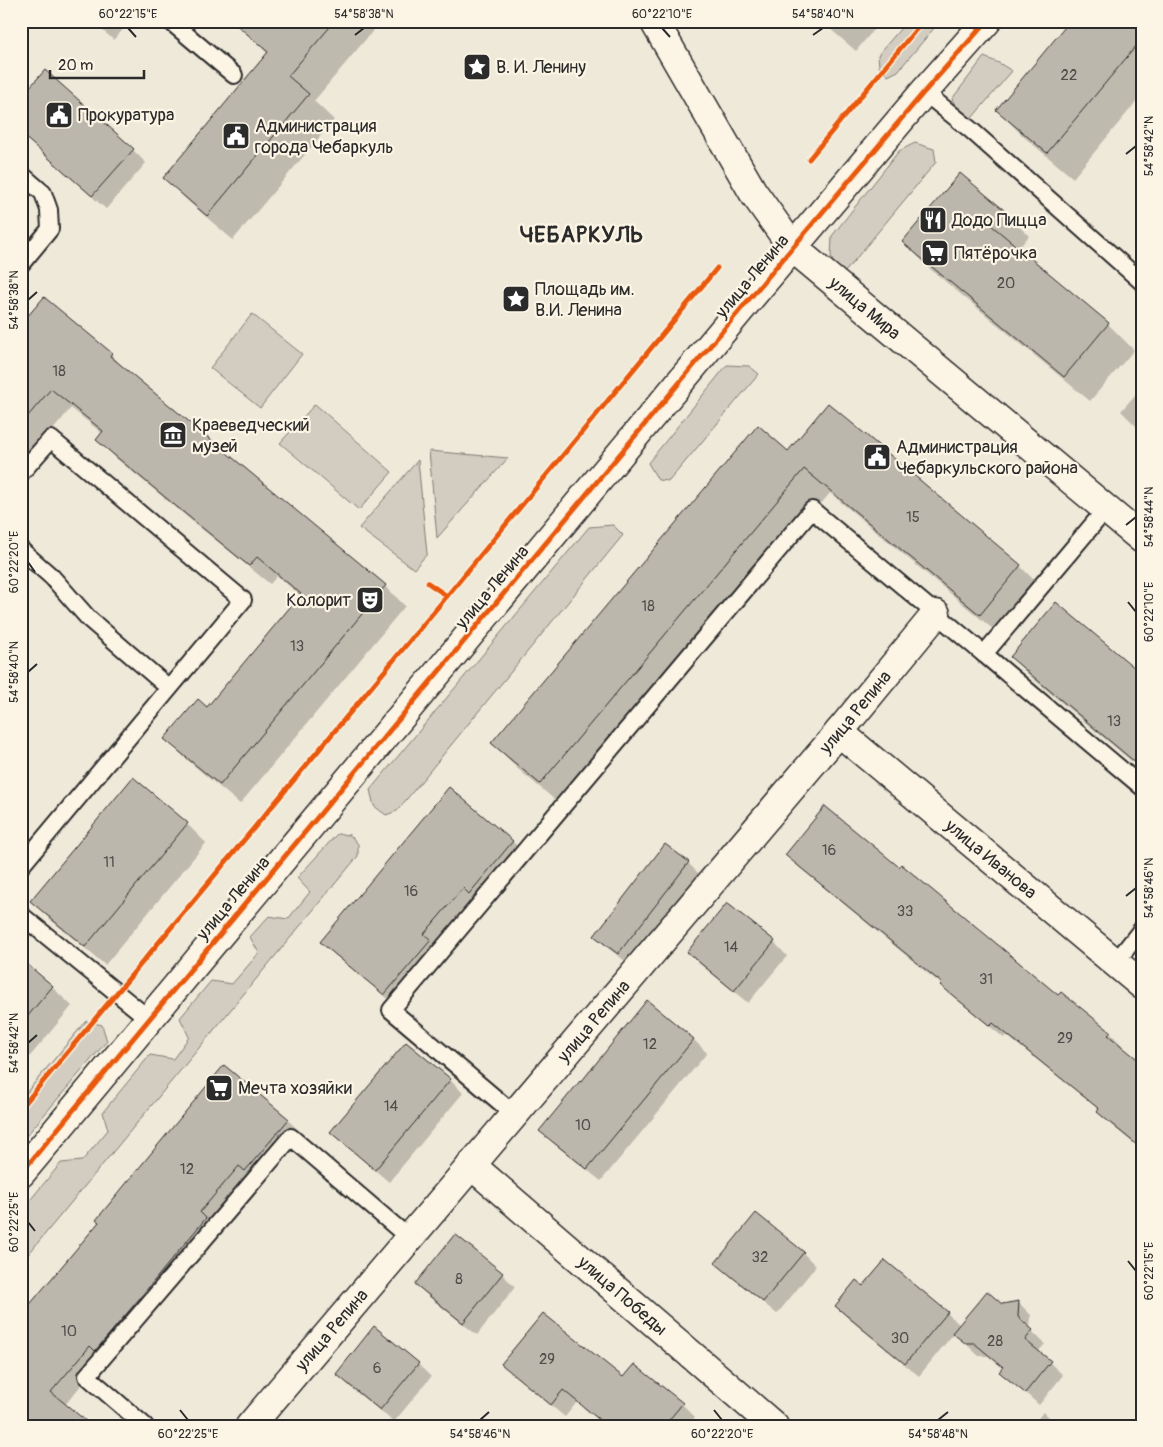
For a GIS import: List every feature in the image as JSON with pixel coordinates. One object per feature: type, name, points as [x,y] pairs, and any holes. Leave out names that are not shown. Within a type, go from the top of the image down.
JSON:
[{"type":"street","name":"улица Мира","points":[[654,21],[753,192],[793,248],[1142,538]]},
{"type":"street","name":"улица Ленина","points":[[21,1172],[793,248],[986,21]]},
{"type":"street","name":"улица Репина","points":[[250,1426],[839,732],[936,614]]},
{"type":"street","name":"улица Иванова","points":[[839,732],[1142,984]]},
{"type":"street","name":"улица Победы","points":[[471,1165],[774,1426]]},
{"type":"lane","points":[[170,21],[234,75]]},
{"type":"lane","points":[[924,92],[971,130],[1142,282]]},
{"type":"lane","points":[[21,174],[43,193],[49,210],[50,229],[21,264]]},
{"type":"lane","points":[[21,473],[51,439],[243,600],[21,866]]},
{"type":"lane","points":[[984,654],[1106,509]]},
{"type":"lane","points":[[514,1114],[391,1010],[812,510],[1142,787]]},
{"type":"lane","points":[[21,550],[52,577],[89,619],[169,688]]},
{"type":"lane","points":[[21,915],[149,1019]]},
{"type":"lane","points":[[1115,963],[1142,929]]},
{"type":"lane","points":[[146,1426],[87,1376],[291,1137],[409,1238]]},
{"type":"shaded area","points":[[907,21],[940,21],[898,71],[888,76],[879,67],[878,55]]},
{"type":"shaded area","points":[[984,57],[1012,71],[972,118],[961,117],[952,99]]},
{"type":"shaded area","points":[[915,143],[934,149],[936,162],[844,273],[836,273],[831,256],[832,236],[899,151]]},
{"type":"shaded area","points":[[252,314],[302,354],[260,408],[210,368]]},
{"type":"shaded area","points":[[727,365],[749,366],[759,374],[669,481],[658,480],[648,463]]},
{"type":"shaded area","points":[[315,404],[392,472],[359,510],[280,443]]},
{"type":"shaded area","points":[[429,451],[508,458],[437,538]]},
{"type":"shaded area","points":[[418,460],[427,554],[414,569],[359,528]]},
{"type":"shaded area","points":[[613,525],[623,535],[397,811],[386,815],[374,806],[370,790],[589,527]]},
{"type":"shaded area","points":[[337,834],[350,835],[358,844],[358,856],[21,1263],[21,1211],[61,1163],[82,1161],[108,1130],[103,1112],[150,1055],[173,1059],[189,1037],[180,1018],[211,981],[232,984],[259,953],[250,937],[269,916],[288,919],[310,892],[297,878]]},
{"type":"shaded area","points":[[86,1021],[102,1025],[107,1041],[21,1142],[21,1099]]},
{"type":"building","name":"Администрация города Чебаркуль","points":[[232,21],[335,21],[288,76],[309,94],[207,216],[163,178],[268,52]]},
{"type":"building","points":[[1070,21],[1142,21],[1142,39],[1047,153],[996,110]]},
{"type":"building","name":"Прокуратура","points":[[45,70],[134,149],[92,196],[21,134],[21,97]]},
{"type":"building","points":[[960,173],[1004,210],[991,225],[1109,323],[1064,377],[902,242]]},
{"type":"building","points":[[44,297],[112,353],[110,356],[386,585],[220,785],[164,739],[198,699],[207,707],[301,594],[257,557],[249,566],[177,507],[96,440],[103,431],[51,389],[21,424],[21,324]]},
{"type":"building","points":[[828,403],[1021,565],[980,615],[804,469],[540,784],[491,743],[758,425],[788,451]]},
{"type":"building","points":[[1056,602],[1142,674],[1142,768],[1010,657]]},
{"type":"building","points":[[133,777],[188,823],[85,947],[30,901]]},
{"type":"building","points":[[449,787],[513,841],[469,894],[463,888],[424,934],[431,940],[384,995],[320,942]]},
{"type":"building","points":[[825,806],[899,867],[901,864],[1058,995],[1061,992],[1111,1032],[1108,1035],[1142,1063],[1142,1149],[1097,1112],[1099,1109],[993,1023],[990,1026],[940,985],[942,983],[785,855]]},
{"type":"building","points":[[665,844],[689,862],[618,954],[594,936]]},
{"type":"building","points":[[727,903],[775,941],[734,991],[687,952]]},
{"type":"building","points":[[21,959],[53,986],[21,1024]]},
{"type":"building","points":[[647,1000],[694,1039],[587,1169],[539,1131]]},
{"type":"building","points":[[406,1042],[451,1079],[375,1170],[330,1132]]},
{"type":"building","points":[[224,1065],[289,1119],[245,1171],[239,1166],[200,1212],[206,1218],[139,1299],[95,1351],[90,1346],[51,1392],[92,1426],[21,1426],[21,1315],[99,1222],[96,1220]]},
{"type":"building","points":[[756,1213],[804,1252],[763,1302],[715,1263]]},
{"type":"building","points":[[455,1234],[503,1273],[463,1323],[415,1284]]},
{"type":"building","points":[[885,1260],[948,1312],[905,1364],[835,1306],[856,1280],[863,1286]]},
{"type":"building","points":[[987,1291],[1002,1304],[1019,1301],[1018,1317],[1033,1330],[1025,1340],[1051,1361],[1025,1393],[999,1372],[1003,1367],[974,1343],[965,1343],[952,1333]]},
{"type":"building","points":[[543,1313],[623,1377],[634,1364],[683,1403],[664,1426],[607,1426],[563,1390],[551,1405],[501,1364]]},
{"type":"building","points":[[374,1326],[419,1363],[380,1410],[336,1374]]},
{"type":"cycle path","points":[[809,159],[923,21]]},
{"type":"cycle path","points":[[21,1173],[750,298],[924,92],[987,21]]},
{"type":"cycle path","points":[[428,583],[447,596],[717,268]]},
{"type":"cycle path","points":[[21,1108],[447,596]]},
{"type":"place","name":"В. И. Ленину","points":[[477,67]]},
{"type":"place","name":"Прокуратура","points":[[59,115]]},
{"type":"place","name":"Администрация города Чебаркуль","points":[[236,136]]},
{"type":"place","name":"Додо Пицца","points":[[933,220]]},
{"type":"place","name":"Пятёрочка","points":[[935,253]]},
{"type":"place","name":"Площадь им. В.И. Ленина","points":[[516,299]]},
{"type":"place","name":"Краеведческий музей","points":[[173,435]]},
{"type":"place","name":"Администрация Чебаркульского района","points":[[877,457]]},
{"type":"place","name":"Колорит","points":[[370,600]]},
{"type":"place","name":"Мечта хозяйки","points":[[219,1088]]},
{"type":"district","name":"ЧЕБАРКУЛЬ","points":[[582,234]]}]
